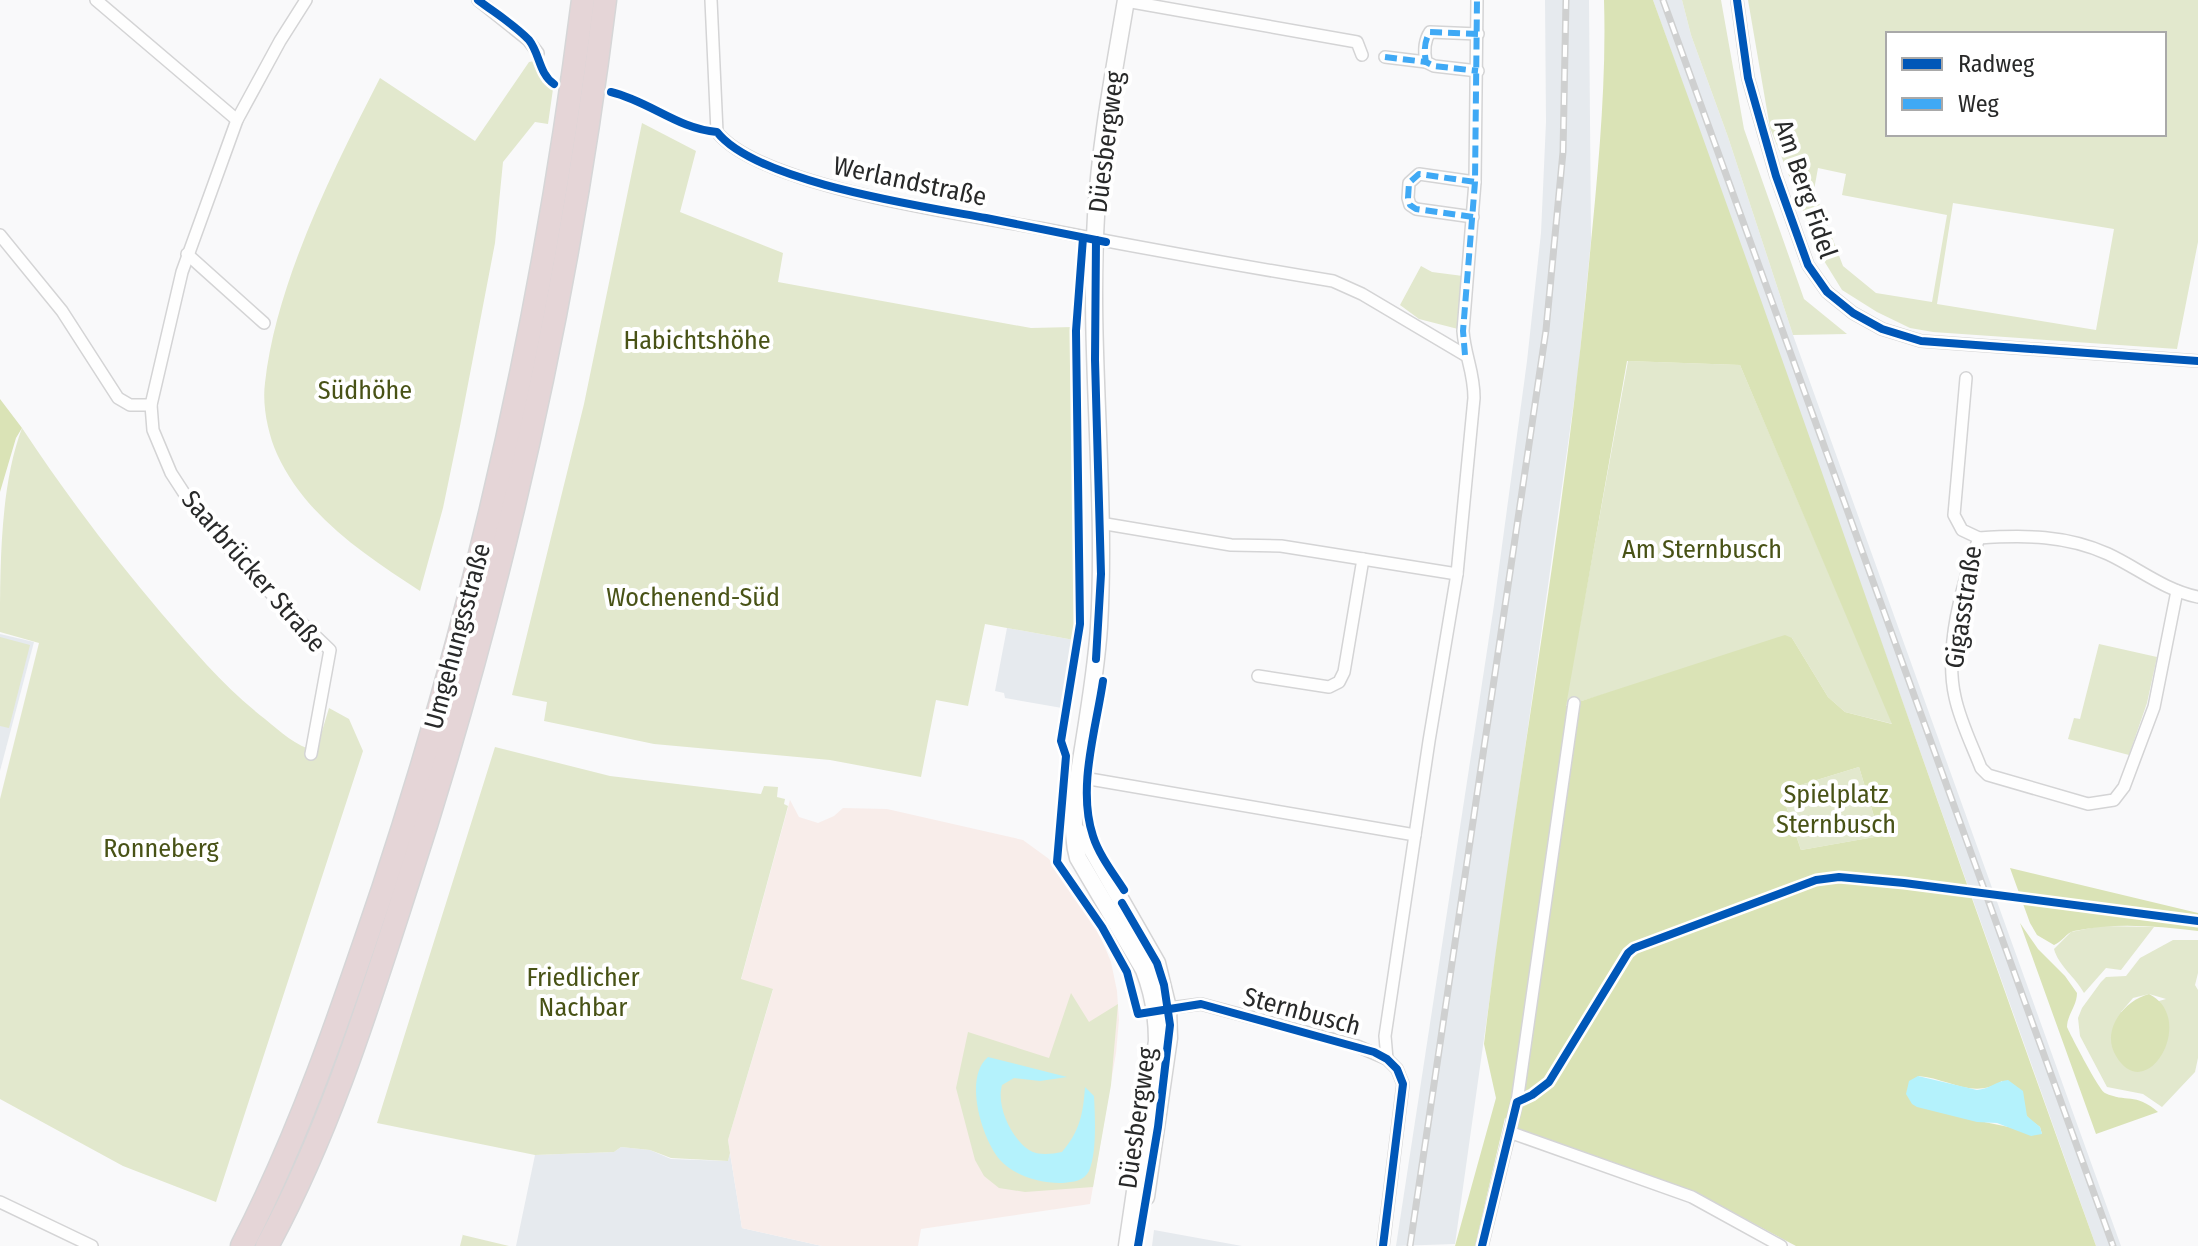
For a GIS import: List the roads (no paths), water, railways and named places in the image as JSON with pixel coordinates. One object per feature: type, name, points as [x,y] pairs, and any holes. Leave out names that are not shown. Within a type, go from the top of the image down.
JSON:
[{"type":"highway","name":"Umgehungsstraße","points":[[242,1246],[288,1148],[335,1030],[394,854],[457,640],[507,442],[532,320],[559,172],[583,0]]},
{"type":"highway","name":"Umgehungsstraße","points":[[267,1246],[302,1173],[357,1034],[424,835],[479,644],[516,500],[554,325],[578,197],[605,0]]},
{"type":"street","points":[[96,0],[237,120]]},
{"type":"street","name":"Saarbrücker Straße","points":[[306,0],[237,120],[187,254],[151,405],[153,430],[171,473],[195,510],[259,582],[330,650],[311,754]]},
{"type":"street","points":[[478,0],[528,40],[538,53]]},
{"type":"street","name":"Werlandstraße","points":[[711,0],[717,132],[727,145],[769,166],[826,185],[891,200],[1333,281],[1362,294],[1465,355]]},
{"type":"street","points":[[1387,1059],[1385,1036],[1457,574],[1474,398],[1474,373],[1465,355],[1463,331],[1475,182],[1477,0]]},
{"type":"street","name":"Am Berg Fidel","points":[[1737,0],[1748,78],[1776,176],[1808,265],[1827,292],[1853,313],[1882,329],[1921,341],[2198,361]]},
{"type":"street","name":"Düesbergweg","points":[[1138,1246],[1169,1038],[1157,963],[1086,839],[1074,829],[1078,777],[1096,659],[1100,523],[1095,360],[1096,240],[1106,119],[1126,1],[1357,42],[1362,55]]},
{"type":"street","points":[[1426,62],[1426,38],[1430,32],[1478,34]]},
{"type":"street","points":[[1385,57],[1478,71]]},
{"type":"street","points":[[1473,217],[1416,209],[1410,205],[1408,198],[1409,183],[1419,174],[1475,182]]},
{"type":"street","points":[[0,235],[62,311],[118,398],[130,405],[151,405]]},
{"type":"street","points":[[187,254],[264,323]]},
{"type":"street","name":"Gigasstraße","points":[[1966,378],[1954,515],[1962,530],[1979,538],[1965,574],[1960,599],[1952,682],[1955,700],[1981,768],[1998,780],[2088,804],[2114,800],[2124,787],[2154,707],[2177,591]]},
{"type":"street","points":[[1100,523],[1231,545],[1281,546],[1457,574]]},
{"type":"street","points":[[1979,538],[2027,535],[2070,540],[2109,555],[2177,591],[2198,597]]},
{"type":"street","points":[[1258,676],[1329,687],[1339,682],[1344,672],[1363,559]]},
{"type":"street","points":[[1482,1246],[1512,1133],[1574,703]]},
{"type":"street","points":[[1078,777],[1415,835]]},
{"type":"street","name":"Sternbusch","points":[[1162,1009],[1201,1004],[1357,1046],[1387,1059],[1397,1069],[1403,1084],[1383,1246]]},
{"type":"street","name":"Düesbergweg","points":[[1127,1246],[1162,1009]]},
{"type":"street","points":[[1512,1133],[1692,1197],[1781,1246]]},
{"type":"street","points":[[0,1202],[92,1246]]},
{"type":"water","points":[[988,1057],[1067,1077],[1040,1081],[1014,1078],[1002,1085],[1001,1102],[1006,1121],[1022,1145],[1033,1152],[1062,1152],[1080,1122],[1085,1087],[1094,1096],[1093,1154],[1089,1171],[1084,1177],[1063,1183],[1046,1182],[1021,1175],[1000,1160],[987,1138],[976,1093],[981,1067]]},
{"type":"water","points":[[1918,1076],[1977,1090],[2008,1080],[2023,1091],[2027,1116],[2040,1127],[2042,1134],[2031,1136],[1997,1123],[1977,1122],[1917,1107],[1906,1094],[1909,1081]]},
{"type":"railway","points":[[1410,1246],[1546,330],[1563,152],[1566,0]]},
{"type":"railway","points":[[1663,0],[2113,1246]]},
{"type":"park label","name":"Habichtshöhe","points":[[697,340]]},
{"type":"park label","name":"Südhöhe","points":[[365,390]]},
{"type":"park label","name":"Am Sternbusch","points":[[1702,549]]},
{"type":"park label","name":"Wochenend-Süd","points":[[693,597]]},
{"type":"park label","name":"Spielplatz Sternbusch","points":[[1836,809]]},
{"type":"park label","name":"Ronneberg","points":[[161,848]]},
{"type":"park label","name":"Friedlicher Nachbar","points":[[583,992]]}]
